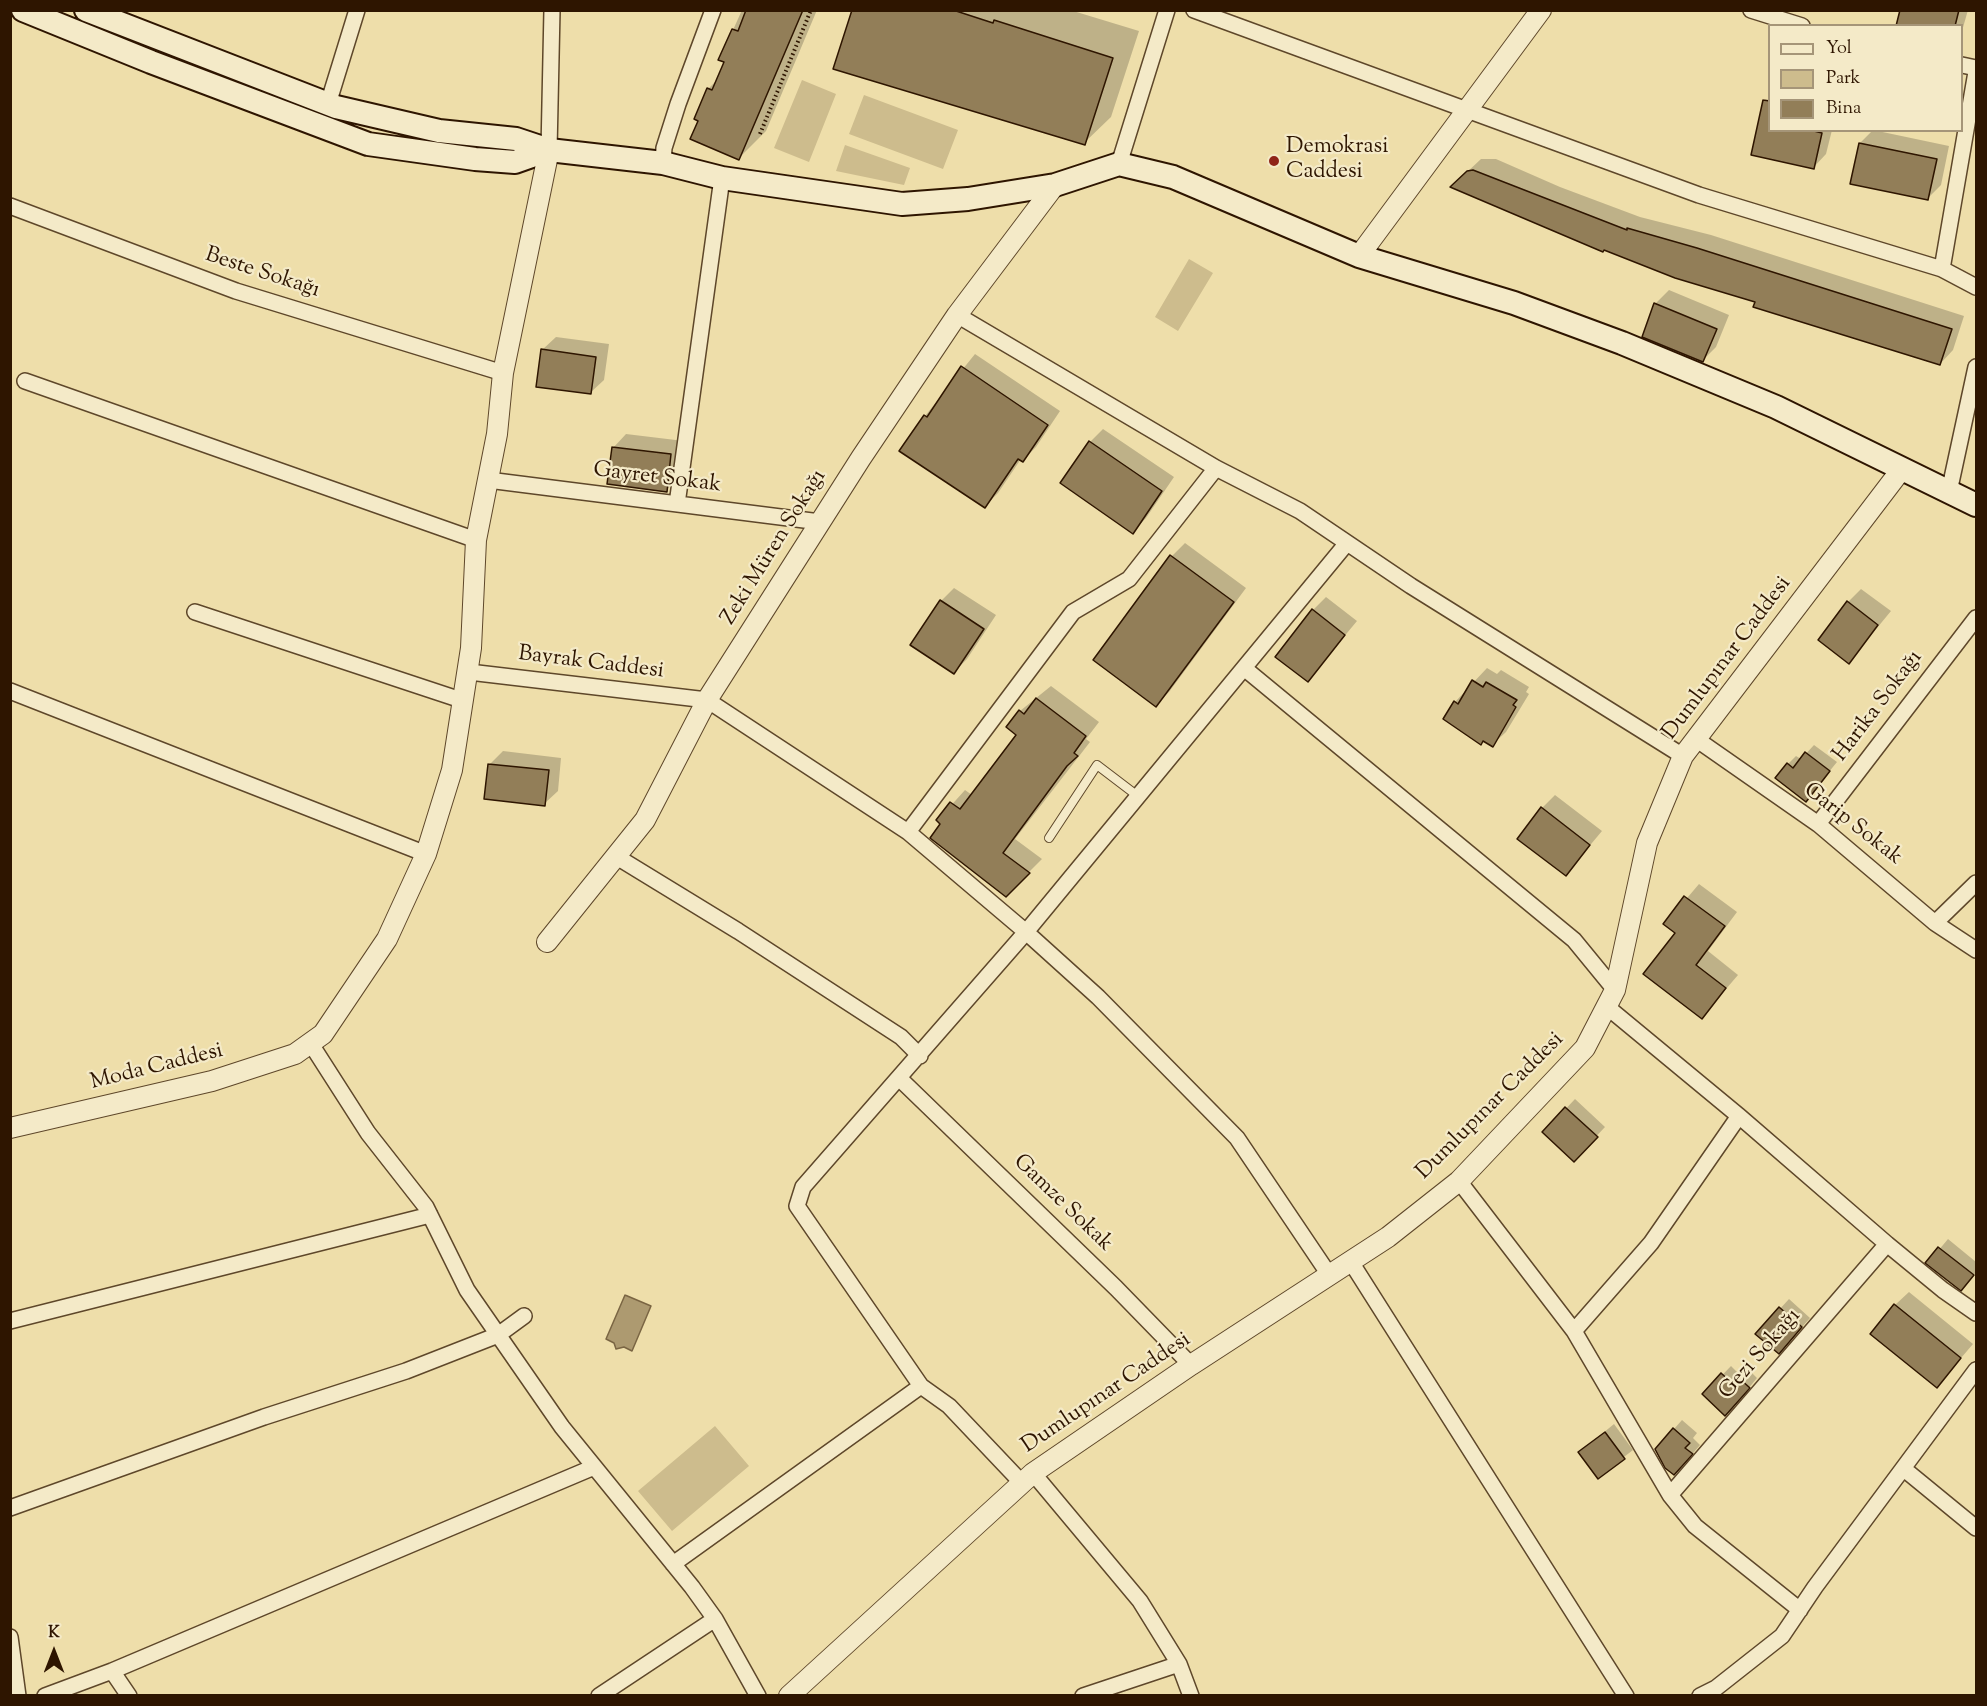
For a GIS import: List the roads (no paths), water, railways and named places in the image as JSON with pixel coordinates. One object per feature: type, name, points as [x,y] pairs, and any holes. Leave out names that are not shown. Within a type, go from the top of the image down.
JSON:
[{"type":"main road","points":[[23,10],[150,63],[368,144],[475,159],[515,162],[549,150]]},
{"type":"main road","points":[[86,10],[328,104],[439,131],[516,139],[549,150],[663,163],[722,178],[902,204],[968,199],[1056,186],[1119,164],[1173,177],[1359,256],[1514,303],[1622,343],[1776,407],[1901,470],[1977,505]]},
{"type":"street","points":[[328,104],[357,10]]},
{"type":"street","points":[[549,150],[552,10]]},
{"type":"street","points":[[663,163],[664,148],[678,104],[713,10]]},
{"type":"street","points":[[1119,164],[1167,10]]},
{"type":"street","points":[[1194,10],[1699,195],[1942,269],[1977,287]]},
{"type":"street","points":[[1359,256],[1541,10]]},
{"type":"street","points":[[1751,10],[1796,24]]},
{"type":"street","points":[[1942,269],[1977,70]]},
{"type":"street","name":"Moda Caddesi","points":[[10,1128],[213,1081],[295,1054],[323,1034],[387,939],[426,854],[452,770],[469,672],[477,540],[497,434],[503,373],[549,150]]},
{"type":"street","points":[[676,504],[722,178]]},
{"type":"street","name":"Zeki Müren Sokağı","points":[[546,942],[645,820],[707,700],[820,522],[957,315],[1056,186]]},
{"type":"street","name":"Beste Sokağı","points":[[10,206],[236,291],[503,373]]},
{"type":"street","points":[[957,315],[1216,468],[1300,511],[1683,756]]},
{"type":"street","points":[[1950,492],[1977,367]]},
{"type":"street","points":[[25,381],[477,540]]},
{"type":"street","points":[[908,832],[1073,612],[1129,579],[1216,468]]},
{"type":"street","name":"Dumlupınar Caddesi","points":[[789,1695],[1028,1478],[1191,1365],[1388,1237],[1459,1181],[1585,1048],[1610,998],[1647,843],[1683,756],[1901,470]]},
{"type":"street","name":"Gayret Sokak","points":[[488,480],[820,522]]},
{"type":"street","points":[[1191,1695],[1179,1664],[1140,1601],[1028,1478],[949,1406],[921,1386],[797,1206],[803,1187],[920,1056],[1026,932],[1139,798],[1347,543]]},
{"type":"street","points":[[195,612],[464,701]]},
{"type":"street","name":"Harika Sokağı","points":[[1818,824],[1977,618]]},
{"type":"street","points":[[1244,668],[1574,940],[1610,998],[1739,1116],[1887,1244],[1943,1290],[1977,1312]]},
{"type":"street","name":"Bayrak Caddesi","points":[[469,672],[707,700]]},
{"type":"street","points":[[10,691],[426,854]]},
{"type":"street","points":[[707,700],[908,832],[1026,932],[1106,1004],[1238,1138],[1330,1276]]},
{"type":"street","name":"Garip Sokak","points":[[1696,739],[1818,824],[1935,923],[1977,951]]},
{"type":"street","points":[[617,857],[738,931],[901,1037],[920,1056]]},
{"type":"street","points":[[1935,923],[1977,883]]},
{"type":"street","points":[[310,1044],[368,1133],[430,1215],[467,1290],[594,1467],[715,1619],[758,1695]]},
{"type":"street","name":"Gamze Sokak","points":[[899,1078],[1116,1288],[1191,1365]]},
{"type":"street","points":[[1574,1331],[1651,1243],[1739,1116]]},
{"type":"street","points":[[1459,1181],[1574,1331],[1670,1495],[1695,1526],[1800,1610]]},
{"type":"street","points":[[10,1321],[430,1215]]},
{"type":"street","name":"Gezi Sokağı","points":[[1670,1495],[1887,1244]]},
{"type":"street","points":[[1351,1262],[1626,1695]]},
{"type":"street","points":[[10,1508],[264,1417],[406,1371],[498,1335],[524,1316]]},
{"type":"street","points":[[1700,1695],[1716,1688],[1782,1636],[1977,1370]]},
{"type":"street","points":[[673,1564],[921,1386]]},
{"type":"street","points":[[45,1695],[112,1671],[594,1467]]},
{"type":"street","points":[[1904,1469],[1977,1528]]},
{"type":"street","points":[[599,1695],[715,1619]]},
{"type":"street","points":[[10,1637],[18,1695]]},
{"type":"street","points":[[1083,1695],[1179,1664]]},
{"type":"street","points":[[112,1671],[129,1695]]},
{"type":"lane","points":[[1049,838],[1097,765],[1139,798]]},
{"type":"place","name":"Demokrasi Caddesi","points":[[1274,161]]}]
